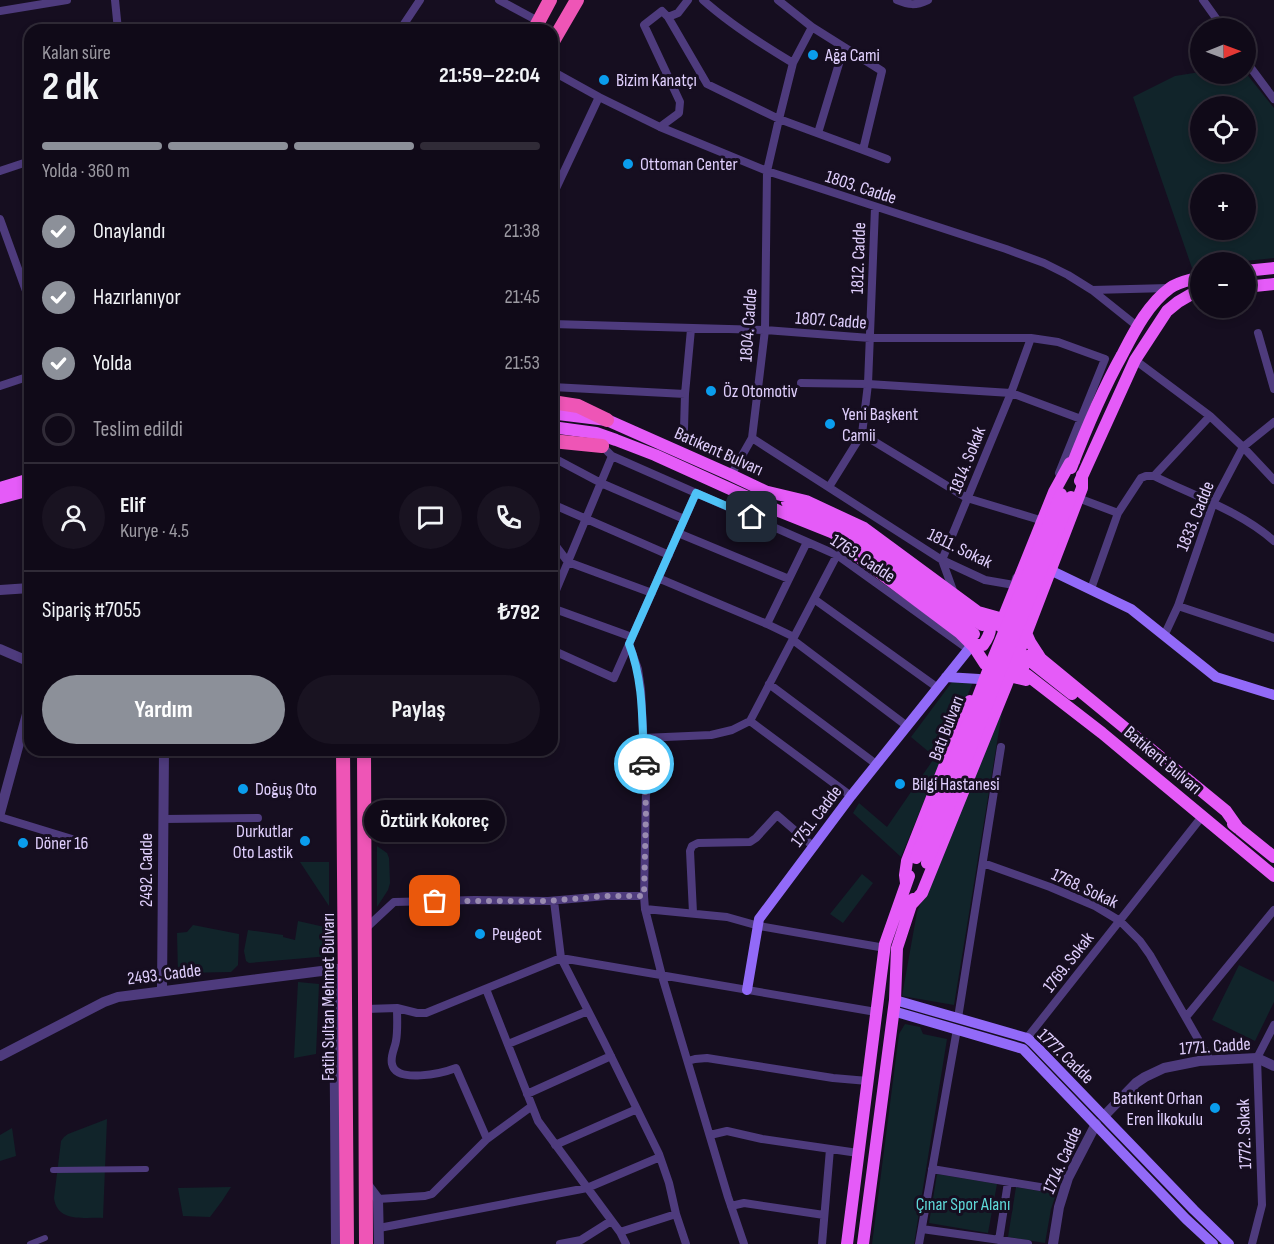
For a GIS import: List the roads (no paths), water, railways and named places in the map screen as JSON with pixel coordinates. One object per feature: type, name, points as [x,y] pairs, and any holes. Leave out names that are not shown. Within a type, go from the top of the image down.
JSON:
[{"type":"highway","points":[[536,24],[550,0]]},
{"type":"highway","points":[[558,33],[577,0]]},
{"type":"highway","points":[[558,403],[578,406],[607,420]]},
{"type":"highway","points":[[558,442],[607,451]]},
{"type":"highway","name":"Fatih Sultan Mehmet Bulvarı","points":[[343,756],[340,969],[347,1244]]},
{"type":"highway","name":"Fatih Sultan Mehmet Bulvarı","points":[[364,756],[366,1244]]},
{"type":"main road","points":[[1256,270],[1274,268]]},
{"type":"main road","name":"Batı Bulvarı","points":[[1070,496],[1074,461],[1105,386],[1137,326],[1171,288],[1190,280]]},
{"type":"main road","points":[[1256,286],[1274,284]]},
{"type":"main road","name":"Batı Bulvarı","points":[[863,1244],[894,1006],[897,948],[921,860],[1070,496],[1135,360],[1167,311],[1190,295]]},
{"type":"main road","name":"Batıkent Bulvarı","points":[[558,414],[607,420],[731,475],[856,535],[976,633]]},
{"type":"main road","name":"Batıkent Bulvarı","points":[[558,428],[596,433],[655,455],[831,532],[857,545],[976,633]]},
{"type":"main road","points":[[573,429],[591,438],[607,451]]},
{"type":"main road","points":[[906,883],[907,861],[979,679],[1054,492],[1070,463],[1074,461]]},
{"type":"main road","points":[[0,488],[24,481]]},
{"type":"main road","points":[[764,491],[806,501],[864,528],[954,594],[976,633],[985,664],[1009,676],[1031,668]]},
{"type":"main road","points":[[0,498],[24,492]]},
{"type":"main road","points":[[910,906],[922,893],[1026,633],[1050,570],[1070,496]]},
{"type":"main road","points":[[1050,570],[1131,609],[1216,677],[1274,695]]},
{"type":"main road","points":[[1003,619],[1026,633],[1030,642],[1031,668],[1037,687],[1200,819],[1209,826],[1213,825]]},
{"type":"main road","points":[[976,633],[1003,619]]},
{"type":"main road","name":"1751. Cadde","points":[[747,990],[759,919],[851,796],[938,688],[976,633]]},
{"type":"main road","name":"Batıkent Bulvarı","points":[[1031,668],[1102,733],[1274,876]]},
{"type":"main road","name":"Batıkent Bulvarı","points":[[1031,668],[1103,718],[1274,857]]},
{"type":"main road","points":[[946,677],[979,679]]},
{"type":"main road","name":"Batı Bulvarı","points":[[847,1244],[885,948],[906,883],[921,860]]},
{"type":"main road","name":"1777. Cadde","points":[[894,1006],[1027,1038],[1186,1219],[1213,1244]]},
{"type":"main road","name":"1777. Cadde","points":[[957,1023],[1023,1049],[1230,1244]]},
{"type":"street","points":[[0,11],[67,0]]},
{"type":"street","points":[[115,0],[117,24]]},
{"type":"street","points":[[404,24],[420,0]]},
{"type":"street","points":[[499,0],[530,24]]},
{"type":"street","points":[[668,17],[678,13],[688,0]]},
{"type":"street","points":[[703,0],[755,41],[794,63]]},
{"type":"street","points":[[778,0],[812,27],[882,71],[862,150]]},
{"type":"street","points":[[897,0],[910,5],[928,0]]},
{"type":"street","points":[[1203,0],[1216,18]]},
{"type":"street","points":[[660,127],[679,113],[680,102],[644,25],[662,11],[668,17],[707,84],[779,120],[887,159]]},
{"type":"street","name":"1804. Cadde","points":[[731,475],[752,438],[765,330],[767,171],[794,63],[812,27]]},
{"type":"street","points":[[818,133],[844,47]]},
{"type":"street","name":"1803. Cadde","points":[[558,74],[660,127],[767,171],[1044,263],[1092,290],[1137,326]]},
{"type":"street","points":[[1256,75],[1274,99]]},
{"type":"street","points":[[558,184],[599,97]]},
{"type":"street","points":[[0,171],[24,163]]},
{"type":"street","name":"1812. Cadde","points":[[862,434],[868,384],[875,208]]},
{"type":"street","points":[[0,219],[24,285]]},
{"type":"street","points":[[1092,290],[1171,288]]},
{"type":"street","name":"1807. Cadde","points":[[558,324],[765,330],[870,338],[1031,338],[1058,342],[1105,359]]},
{"type":"street","points":[[684,429],[691,329]]},
{"type":"street","points":[[1258,333],[1274,389]]},
{"type":"street","name":"1814. Sokak","points":[[942,561],[1011,393],[1031,338]]},
{"type":"street","name":"1811. Sokak","points":[[752,438],[942,561],[985,580],[1014,585],[1105,359]]},
{"type":"street","points":[[1135,360],[1210,416],[1274,480]]},
{"type":"street","points":[[0,386],[24,377]]},
{"type":"street","points":[[801,383],[868,384],[1011,393],[1081,419]]},
{"type":"street","points":[[558,387],[685,394]]},
{"type":"street","points":[[1090,589],[1118,513],[1141,478],[1150,476],[1210,416]]},
{"type":"street","name":"1833. Cadde","points":[[1164,636],[1178,606],[1213,504],[1243,447],[1274,422]]},
{"type":"street","points":[[829,488],[862,434],[967,498],[1040,520]]},
{"type":"street","points":[[558,586],[601,483],[607,451]]},
{"type":"street","name":"1763. Cadde","points":[[607,451],[837,555],[976,633]]},
{"type":"street","points":[[558,461],[601,483],[684,519]]},
{"type":"street","points":[[1150,476],[1213,504],[1257,527],[1273,540]]},
{"type":"street","points":[[558,654],[614,678],[696,493]]},
{"type":"street","points":[[1070,496],[1118,513]]},
{"type":"street","points":[[558,507],[669,555]]},
{"type":"street","points":[[678,533],[789,579]]},
{"type":"street","points":[[767,624],[807,542]]},
{"type":"street","points":[[558,549],[568,562],[652,593]]},
{"type":"street","points":[[643,738],[711,735],[732,730],[750,721],[837,555]]},
{"type":"street","points":[[942,561],[954,594]]},
{"type":"street","points":[[658,578],[767,624],[793,639],[907,726]]},
{"type":"street","points":[[0,590],[24,588]]},
{"type":"street","points":[[814,598],[938,688]]},
{"type":"street","points":[[1178,606],[1274,638]]},
{"type":"street","points":[[558,610],[631,640]]},
{"type":"street","points":[[631,640],[641,689],[646,791],[645,909],[662,976],[744,1244]]},
{"type":"street","points":[[0,650],[24,660]]},
{"type":"street","points":[[770,684],[876,764]]},
{"type":"street","points":[[750,721],[851,796]]},
{"type":"street","points":[[24,725],[0,815],[72,839]]},
{"type":"street","points":[[919,1244],[1001,747]]},
{"type":"street","name":"2492. Cadde","points":[[162,990],[164,756]]},
{"type":"street","points":[[693,913],[690,851],[696,843],[750,842],[777,815],[814,846]]},
{"type":"street","points":[[163,819],[258,818]]},
{"type":"street","name":"1769. Sokak","points":[[1027,1038],[1200,819]]},
{"type":"street","name":"1768. Sokak","points":[[983,863],[1095,906],[1120,921],[1150,955],[1210,1060]]},
{"type":"street","points":[[365,929],[394,902],[554,901],[606,896],[644,896]]},
{"type":"street","points":[[554,901],[561,958],[660,1157],[686,1244]]},
{"type":"street","points":[[645,909],[727,917],[759,926],[885,948]]},
{"type":"street","points":[[1186,1017],[1274,910]]},
{"type":"street","points":[[366,1009],[397,1008],[426,1013],[561,958],[876,1012]]},
{"type":"street","points":[[336,1244],[340,969]]},
{"type":"street","name":"2493. Cadde","points":[[0,1056],[118,997],[340,969]]},
{"type":"street","points":[[486,989],[538,1121],[620,1232],[626,1244]]},
{"type":"street","points":[[397,1008],[396,1040],[392,1056],[395,1071],[401,1075],[419,1075],[456,1068],[487,1139]]},
{"type":"street","points":[[508,1044],[588,1011]]},
{"type":"street","name":"1772. Sokak","points":[[1252,1244],[1262,1205],[1257,1058],[1274,1025]]},
{"type":"street","points":[[527,1095],[611,1056]]},
{"type":"street","points":[[688,1061],[707,1058],[833,1078],[868,1081]]},
{"type":"street","name":"1771. Cadde","points":[[1100,1120],[1136,1083],[1164,1068],[1210,1060],[1257,1058],[1274,1066]]},
{"type":"street","points":[[378,1199],[432,1194],[487,1139],[532,1106]]},
{"type":"street","points":[[555,1145],[637,1109]]},
{"type":"street","name":"1714. Cadde","points":[[1053,1244],[1059,1207],[1068,1178],[1100,1120]]},
{"type":"street","points":[[711,1135],[727,1131],[762,1139],[858,1153]]},
{"type":"street","points":[[822,1244],[830,1149]]},
{"type":"street","points":[[379,1228],[586,1188],[660,1157]]},
{"type":"street","points":[[53,1170],[146,1169]]},
{"type":"street","points":[[932,1169],[1052,1189]]},
{"type":"street","points":[[999,1240],[1008,1182]]},
{"type":"street","points":[[366,1183],[378,1199],[379,1244]]},
{"type":"street","points":[[731,1206],[744,1203],[824,1215]]},
{"type":"street","points":[[620,1232],[676,1214]]},
{"type":"street","points":[[560,1244],[581,1240],[611,1221]]},
{"type":"street","points":[[922,1229],[1028,1244]]},
{"type":"street","points":[[30,1244],[45,1238]]},
{"type":"place","name":"Ağa Cami","points":[[813,55]]},
{"type":"place","name":"Bizim Kanatçı","points":[[604,80]]},
{"type":"place","name":"Ottoman Center","points":[[628,164]]},
{"type":"place","name":"Öz Otomotiv","points":[[711,391]]},
{"type":"place","name":"Yeni Başkent Camii","points":[[830,424]]},
{"type":"place","name":"Bilgi Hastanesi","points":[[900,784]]},
{"type":"place","name":"Doğuş Oto","points":[[243,789]]},
{"type":"place","name":"Durkutlar Oto Lastik","points":[[305,841]]},
{"type":"place","name":"Döner 16","points":[[23,843]]},
{"type":"place","name":"Öztürk Kokoreç","points":[[435,901]]},
{"type":"place","name":"Peugeot","points":[[480,934]]},
{"type":"place","name":"Batıkent Orhan Eren İlkokulu","points":[[1215,1108]]},
{"type":"park label","name":"Çınar Spor Alanı","points":[[963,1204]]}]
